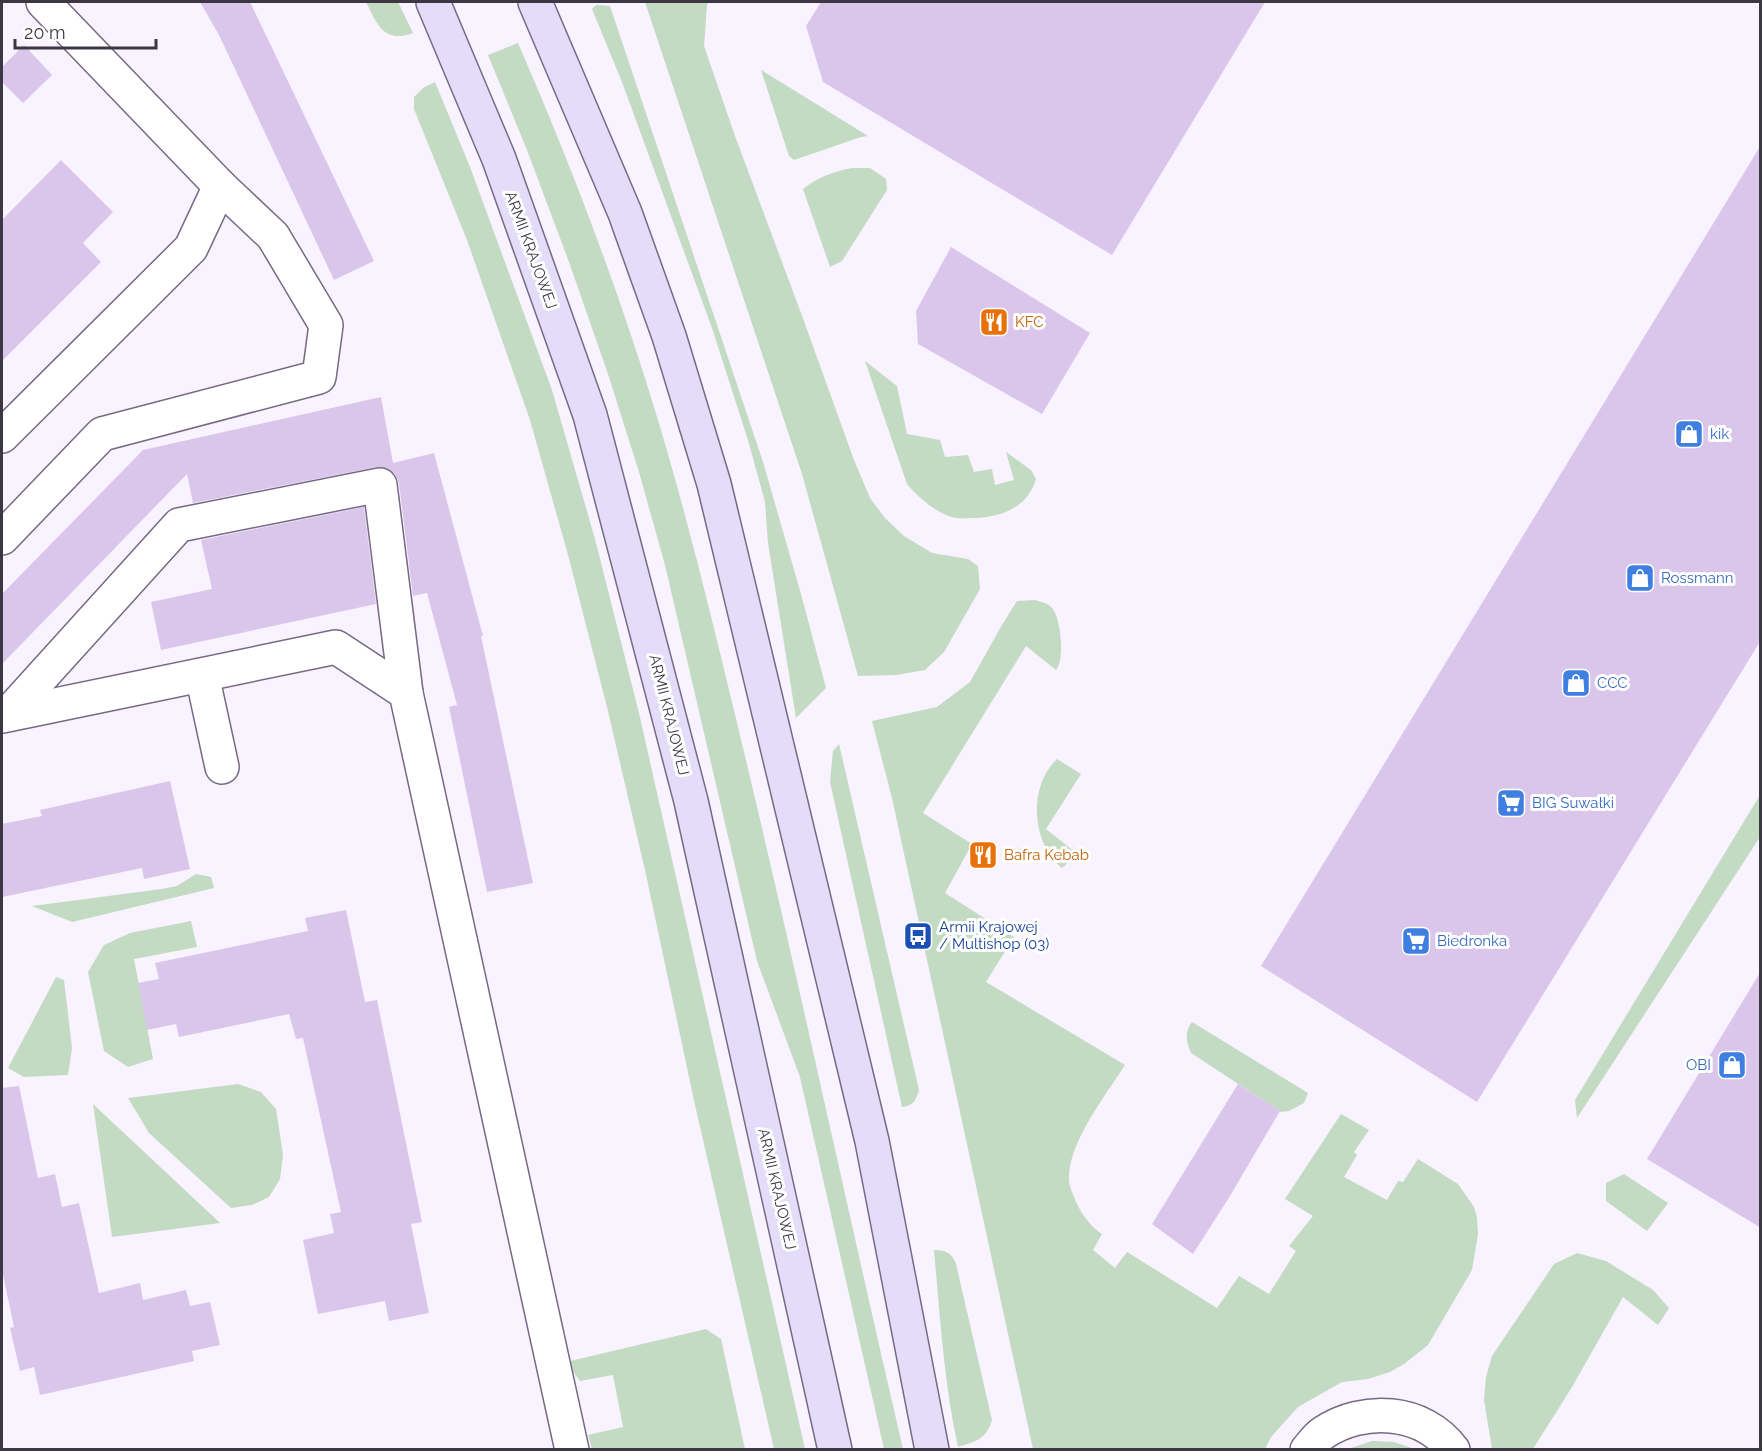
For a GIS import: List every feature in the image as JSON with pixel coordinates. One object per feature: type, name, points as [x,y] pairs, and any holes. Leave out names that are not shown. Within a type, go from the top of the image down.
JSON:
[{"type":"main road","name":"ARMII KRAJOWEJ","points":[[433,2],[499,159],[590,415],[691,801],[835,1449]]},
{"type":"main road","points":[[535,2],[625,213],[669,336],[714,483],[872,1141],[932,1449]]},
{"type":"street","points":[[2,538],[102,434],[319,377],[326,325],[273,236],[220,186],[43,2]]},
{"type":"street","points":[[2,436],[190,248],[220,186]]},
{"type":"street","points":[[5,715],[179,525],[380,485],[406,693],[572,1449]]},
{"type":"street","points":[[5,715],[336,647],[406,693]]},
{"type":"street","points":[[201,675],[222,766]]},
{"type":"street","points":[[1307,1449],[1322,1434],[1346,1420],[1374,1414],[1401,1417],[1428,1427],[1448,1442],[1453,1449]]},
{"type":"green space","points":[[366,2],[398,2],[413,33],[403,36],[388,34],[378,24]]},
{"type":"green space","points":[[645,2],[709,2],[704,46],[735,136],[870,498],[885,518],[904,536],[932,553],[968,559],[978,566],[980,589],[944,652],[925,670],[896,675],[858,676],[802,474]]},
{"type":"green space","points":[[596,5],[610,6],[763,462],[801,594],[826,688],[796,718],[768,543],[765,502],[748,440],[712,328],[622,82],[592,9]]},
{"type":"green space","points":[[518,43],[572,173],[621,305],[686,518],[759,817],[903,1449],[884,1449],[800,1077],[757,961],[665,565],[639,472],[569,262],[488,55]]},
{"type":"green space","points":[[761,70],[868,136],[794,160],[789,156]]},
{"type":"green space","points":[[435,82],[470,167],[552,390],[595,539],[639,713],[805,1449],[774,1449],[695,1105],[645,870],[607,707],[567,551],[530,420],[467,240],[414,109],[414,97],[423,88]]},
{"type":"green space","points":[[852,168],[870,168],[886,179],[887,190],[842,261],[830,267],[803,189],[814,181]]},
{"type":"green space","points":[[865,361],[897,386],[907,434],[940,440],[945,457],[968,455],[974,472],[992,469],[995,485],[1014,480],[1006,452],[1031,470],[1036,479],[1027,497],[1013,509],[1004,513],[966,518],[949,516],[923,500],[907,484]]},
{"type":"green space","points":[[1035,600],[1052,608],[1058,620],[1061,639],[1059,665],[1056,670],[1026,646],[923,813],[972,844],[945,893],[1014,937],[986,982],[1125,1065],[1089,1120],[1074,1151],[1070,1166],[1069,1183],[1076,1202],[1087,1220],[1102,1234],[1093,1250],[1115,1268],[1127,1252],[1217,1308],[1239,1276],[1269,1294],[1296,1251],[1289,1246],[1313,1216],[1285,1199],[1341,1114],[1369,1130],[1354,1152],[1357,1155],[1344,1177],[1387,1200],[1398,1181],[1403,1182],[1418,1159],[1458,1184],[1474,1207],[1477,1217],[1478,1234],[1472,1270],[1428,1345],[1390,1372],[1368,1379],[1342,1382],[1298,1407],[1271,1437],[1265,1449],[1033,1449],[892,798],[872,721],[937,707],[970,682],[1017,601]]},
{"type":"green space","points":[[839,744],[919,1090],[913,1102],[902,1107],[830,782],[833,751]]},
{"type":"green space","points":[[1057,759],[1081,774],[1046,829],[1075,852],[1071,860],[1062,868],[1044,844],[1037,814],[1041,784]]},
{"type":"green space","points":[[1760,795],[1760,837],[1577,1118],[1575,1100]]},
{"type":"green space","points":[[196,874],[211,877],[214,888],[72,922],[32,906],[162,889],[177,886]]},
{"type":"green space","points":[[191,921],[197,947],[134,959],[153,1059],[128,1067],[104,1051],[88,972],[104,945],[130,933]]},
{"type":"green space","points":[[56,977],[64,980],[72,1048],[68,1075],[24,1077],[8,1068]]},
{"type":"green space","points":[[1192,1022],[1308,1093],[1304,1103],[1289,1111],[1281,1112],[1191,1053],[1187,1037]]},
{"type":"green space","points":[[238,1084],[261,1092],[276,1109],[283,1155],[280,1179],[269,1197],[252,1205],[231,1208],[149,1133],[128,1098]]},
{"type":"green space","points":[[93,1104],[220,1223],[112,1237]]},
{"type":"green space","points":[[1624,1174],[1668,1203],[1647,1231],[1606,1201],[1606,1183]]},
{"type":"green space","points":[[934,1250],[948,1253],[956,1264],[992,1420],[983,1436],[958,1447],[946,1374]]},
{"type":"green space","points":[[1577,1253],[1606,1261],[1653,1290],[1669,1308],[1658,1325],[1623,1297],[1572,1387],[1533,1449],[1492,1449],[1484,1400],[1486,1377],[1492,1356],[1554,1264]]},
{"type":"green space","points":[[706,1329],[721,1339],[745,1449],[592,1449],[588,1435],[623,1427],[613,1375],[580,1381],[566,1362]]},
{"type":"green space","points":[[1372,1441],[1394,1442],[1415,1449],[1348,1449]]},
{"type":"building","points":[[200,2],[250,2],[374,261],[334,280],[219,35]]},
{"type":"building","points":[[821,2],[1265,2],[1112,255],[823,82],[806,26]]},
{"type":"building","points":[[24,45],[52,75],[23,103],[2,82],[2,67]]},
{"type":"building","name":"BIG Suwałki","points":[[1761,145],[1761,640],[1477,1102],[1261,966]]},
{"type":"building","points":[[61,160],[113,212],[83,243],[101,262],[2,361],[2,220]]},
{"type":"building","name":"KFC","points":[[951,247],[1090,333],[1042,414],[918,344],[916,311]]},
{"type":"building","points":[[381,397],[393,463],[434,453],[483,636],[481,636],[533,883],[487,892],[449,707],[457,705],[427,593],[413,596],[399,483],[395,474],[387,468],[376,467],[193,503],[187,474],[2,664],[2,594],[143,450]]},
{"type":"building","points":[[364,507],[376,604],[161,650],[151,602],[212,589],[201,540]]},
{"type":"building","points":[[170,781],[190,869],[144,879],[142,868],[2,897],[2,824],[42,816],[40,810]]},
{"type":"building","points":[[346,910],[365,1002],[377,1000],[422,1222],[411,1224],[429,1313],[389,1321],[385,1301],[318,1314],[303,1240],[334,1233],[330,1214],[341,1212],[303,1038],[296,1039],[289,1014],[179,1037],[176,1024],[147,1030],[138,983],[159,979],[155,963],[308,931],[305,918]]},
{"type":"building","name":"OBI","points":[[1761,971],[1761,1228],[1647,1159]]},
{"type":"building","points":[[1238,1084],[1280,1111],[1193,1254],[1152,1224]]},
{"type":"building","points":[[19,1086],[38,1178],[55,1174],[62,1207],[79,1203],[99,1293],[140,1283],[143,1300],[186,1290],[190,1306],[210,1302],[220,1345],[192,1351],[194,1361],[40,1395],[34,1367],[20,1371],[10,1328],[14,1327],[2,1270],[2,1088]]},
{"type":"place","name":"KFC","points":[[994,322]]},
{"type":"place","name":"kik","points":[[1689,434]]},
{"type":"place","name":"Rossmann","points":[[1640,578]]},
{"type":"place","name":"CCC","points":[[1576,683]]},
{"type":"place","name":"BIG Suwałki","points":[[1511,803]]},
{"type":"place","name":"Bafra Kebab","points":[[983,855]]},
{"type":"place","name":"Armii Krajowej / Multishop (03)","points":[[918,936]]},
{"type":"place","name":"Biedronka","points":[[1416,941]]},
{"type":"place","name":"OBI","points":[[1732,1065]]}]
